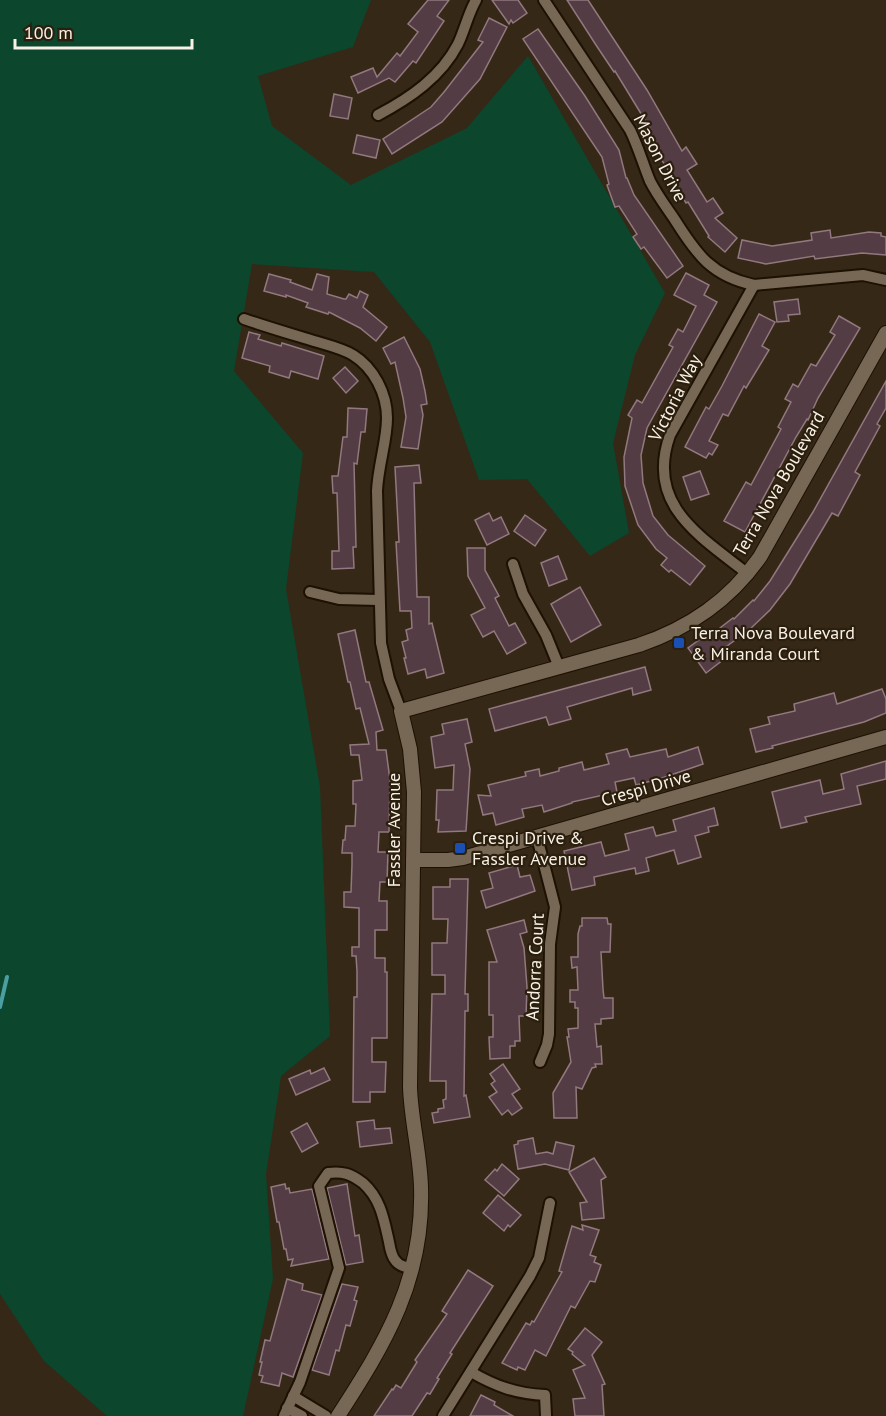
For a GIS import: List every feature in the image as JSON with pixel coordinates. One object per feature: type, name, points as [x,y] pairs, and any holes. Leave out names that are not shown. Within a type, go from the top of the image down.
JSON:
[{"type":"street","points":[[378,114],[424,87],[451,56],[476,0]]},
{"type":"street","name":"Mason Drive","points":[[544,0],[630,130],[639,147],[651,181],[691,245],[714,270],[740,282],[754,285],[863,275],[886,280]]},
{"type":"street","name":"Victoria Way","points":[[748,574],[684,522],[673,505],[666,487],[663,469],[664,452],[670,435],[754,285]]},
{"type":"street","name":"Fassler Avenue","points":[[244,319],[345,351],[354,356],[367,367],[378,382],[387,418],[377,491],[379,626],[384,662],[401,711],[413,769],[410,1087],[422,1209],[412,1269],[401,1304],[383,1344],[338,1416]]},
{"type":"street","name":"Terra Nova Boulevard","points":[[401,711],[639,645],[683,627],[717,604],[748,574],[770,541],[886,333]]},
{"type":"street","points":[[513,564],[523,594],[546,635],[559,667]]},
{"type":"street","points":[[310,592],[339,599],[378,600]]},
{"type":"street","name":"Crespi Drive","points":[[413,860],[463,858],[886,737]]},
{"type":"street","name":"Andorra Court","points":[[537,837],[555,907],[550,944],[549,1034],[540,1062]]},
{"type":"street","points":[[302,1416],[286,1412],[300,1382],[339,1268],[319,1186],[328,1173],[339,1171],[349,1173],[372,1191],[380,1204],[395,1261],[412,1269]]},
{"type":"street","points":[[443,1416],[530,1276],[539,1258],[550,1203]]},
{"type":"street","points":[[471,1372],[513,1391],[545,1395],[546,1416]]},
{"type":"street","points":[[293,1396],[326,1416]]},
{"type":"green space","points":[[0,0],[371,0],[353,47],[258,76],[272,126],[351,185],[467,128],[528,56],[665,293],[635,355],[613,443],[629,533],[590,556],[527,479],[479,480],[430,342],[374,272],[252,264],[234,371],[303,453],[286,589],[320,787],[330,1036],[281,1076],[266,1174],[273,1279],[243,1416],[107,1416],[44,1361],[0,1294]]},
{"type":"building","points":[[428,0],[449,0],[437,16],[444,21],[416,63],[413,61],[395,82],[389,78],[358,93],[351,77],[373,68],[377,77],[397,53],[400,56],[418,32],[408,24]]},
{"type":"building","points":[[492,0],[518,0],[527,13],[513,23],[511,20],[509,24]]},
{"type":"building","points":[[567,0],[588,0],[647,90],[682,151],[686,147],[697,164],[687,170],[707,202],[713,198],[723,213],[715,218],[737,238],[725,252],[708,237],[688,202],[686,203],[661,159],[664,157],[651,130]]},
{"type":"building","points":[[489,18],[507,27],[480,79],[442,122],[392,154],[383,139],[431,107],[483,42],[478,40]]},
{"type":"building","points":[[538,29],[619,150],[626,178],[634,195],[683,266],[667,278],[644,247],[641,249],[633,237],[637,234],[619,206],[615,207],[607,185],[609,184],[602,157],[523,39]]},
{"type":"building","points":[[334,94],[352,98],[348,119],[330,116]]},
{"type":"building","points":[[357,135],[380,140],[376,158],[353,153]]},
{"type":"building","points":[[830,230],[831,238],[869,232],[881,233],[881,236],[886,237],[886,255],[862,253],[815,259],[814,256],[766,264],[738,258],[742,240],[772,246],[812,240],[811,233]]},
{"type":"building","points":[[686,273],[709,285],[704,295],[717,302],[647,428],[641,455],[643,483],[653,516],[668,535],[705,566],[690,585],[661,565],[667,558],[656,549],[638,525],[625,486],[624,457],[632,418],[628,415],[637,400],[642,403],[673,347],[669,345],[678,329],[683,332],[696,306],[674,295]]},
{"type":"building","points":[[269,274],[291,280],[290,282],[312,290],[317,274],[329,277],[327,294],[344,299],[349,294],[357,298],[360,291],[368,295],[363,307],[387,327],[376,341],[360,328],[329,312],[328,314],[306,307],[308,303],[286,295],[286,297],[264,291]]},
{"type":"building","points":[[798,299],[800,314],[788,315],[789,321],[777,322],[774,302]]},
{"type":"building","points":[[759,314],[775,322],[762,346],[769,350],[746,388],[744,386],[728,416],[723,414],[709,441],[718,445],[712,455],[709,453],[706,458],[685,447],[706,407],[709,409],[722,386]]},
{"type":"building","points":[[839,316],[860,328],[796,437],[745,532],[724,521],[746,482],[751,485],[781,429],[778,427],[791,402],[785,399],[793,384],[798,387],[811,364],[816,366],[835,335],[830,332]]},
{"type":"building","points":[[249,332],[260,335],[258,339],[281,346],[282,343],[324,356],[318,379],[291,371],[289,378],[269,372],[270,366],[242,358]]},
{"type":"building","points":[[404,337],[420,369],[427,404],[421,405],[423,415],[418,449],[401,447],[406,417],[403,398],[395,362],[391,364],[383,348]]},
{"type":"building","points":[[345,367],[358,381],[346,393],[333,378]]},
{"type":"building","points":[[886,381],[886,408],[877,424],[880,426],[855,472],[860,475],[838,516],[832,513],[790,584],[770,610],[749,630],[723,649],[728,656],[706,673],[688,648],[710,632],[712,634],[734,619],[754,601],[770,581],[813,512]]},
{"type":"building","points":[[348,408],[367,409],[365,432],[361,432],[357,464],[354,463],[356,547],[353,547],[354,568],[332,569],[332,551],[339,551],[337,493],[333,493],[332,476],[338,476],[343,437],[347,437]]},
{"type":"building","points":[[419,465],[421,483],[414,483],[417,597],[429,597],[429,624],[432,623],[444,673],[427,678],[425,669],[408,674],[404,658],[406,658],[402,642],[408,640],[406,630],[412,628],[411,611],[400,611],[396,542],[399,542],[395,467]]},
{"type":"building","points":[[700,471],[709,494],[691,500],[683,477]]},
{"type":"building","points":[[489,513],[493,521],[501,517],[509,534],[487,545],[475,520]]},
{"type":"building","points":[[525,515],[546,530],[535,546],[514,531]]},
{"type":"building","points":[[467,548],[485,548],[485,570],[499,596],[495,598],[509,626],[515,623],[526,643],[507,654],[494,631],[483,637],[471,615],[485,608],[468,576]]},
{"type":"building","points":[[558,556],[567,579],[549,586],[541,563]]},
{"type":"building","points":[[580,587],[601,625],[571,642],[551,604]]},
{"type":"building","points":[[355,630],[366,682],[369,682],[383,730],[376,732],[377,750],[386,750],[390,780],[389,832],[379,832],[378,852],[388,852],[387,882],[380,882],[379,901],[387,901],[387,930],[375,930],[375,958],[385,958],[385,972],[387,972],[387,1038],[372,1038],[372,1062],[386,1062],[385,1092],[370,1092],[370,1102],[353,1102],[354,997],[357,997],[357,971],[356,956],[352,956],[352,947],[359,947],[359,908],[344,907],[344,892],[351,892],[352,853],[342,853],[346,826],[355,826],[356,804],[353,804],[353,781],[362,780],[359,755],[351,755],[350,745],[369,744],[360,708],[356,709],[350,682],[348,682],[338,634]]},
{"type":"building","points":[[645,667],[651,690],[633,695],[632,688],[567,707],[571,719],[549,725],[546,717],[495,731],[489,709]]},
{"type":"building","points":[[882,689],[886,699],[886,713],[864,722],[756,752],[750,729],[770,724],[768,717],[795,711],[794,704],[834,693],[837,704]]},
{"type":"building","points":[[467,719],[472,742],[465,744],[470,769],[466,831],[438,832],[437,790],[453,790],[454,765],[435,768],[431,737],[444,734],[442,724]]},
{"type":"building","points":[[698,747],[703,764],[662,778],[636,785],[634,778],[615,782],[617,792],[572,802],[544,812],[542,805],[522,809],[524,817],[496,825],[493,813],[483,815],[478,795],[491,796],[488,785],[526,776],[525,772],[539,769],[540,776],[582,762],[584,770],[609,764],[606,754],[627,749],[630,757],[666,749],[668,757]]},
{"type":"building","points":[[886,761],[886,779],[857,786],[861,804],[805,817],[807,822],[781,828],[772,792],[820,780],[823,794],[844,789],[841,774]]},
{"type":"building","points":[[714,808],[718,825],[708,827],[709,832],[695,836],[701,857],[678,864],[674,850],[646,858],[649,871],[636,874],[635,868],[594,877],[595,885],[572,890],[564,851],[601,842],[605,856],[629,850],[625,834],[653,827],[656,836],[676,831],[673,820]]},
{"type":"building","points":[[517,865],[520,877],[530,875],[535,891],[486,908],[481,891],[493,888],[489,873]]},
{"type":"building","points":[[450,879],[468,879],[465,994],[468,994],[468,1011],[465,1011],[464,1096],[466,1095],[470,1117],[434,1123],[432,1113],[444,1108],[446,1081],[430,1081],[432,994],[445,994],[445,975],[432,975],[432,943],[447,943],[448,919],[433,919],[433,887],[450,887]]},
{"type":"building","points":[[582,918],[607,918],[608,924],[611,924],[610,952],[601,952],[604,998],[613,998],[613,1018],[601,1019],[601,1024],[595,1024],[597,1047],[601,1046],[602,1064],[595,1064],[596,1067],[592,1068],[582,1089],[576,1087],[577,1118],[554,1118],[553,1093],[571,1062],[568,1029],[578,1028],[578,1008],[575,1008],[575,1002],[570,1002],[570,990],[578,990],[577,967],[572,968],[571,957],[578,957],[578,934],[582,926]]},
{"type":"building","points":[[524,920],[527,932],[520,934],[524,948],[527,987],[526,1016],[519,1016],[520,1041],[515,1041],[515,1046],[510,1046],[510,1058],[490,1059],[489,1037],[493,1037],[493,1015],[489,1015],[489,962],[497,962],[487,930]]},
{"type":"building","points":[[503,1064],[520,1089],[512,1094],[522,1108],[512,1115],[508,1110],[502,1115],[489,1097],[497,1092],[491,1084],[495,1081],[490,1074]]},
{"type":"building","points":[[324,1068],[330,1080],[296,1095],[289,1079],[310,1070],[311,1074]]},
{"type":"building","points":[[374,1120],[375,1129],[390,1128],[392,1143],[360,1147],[357,1122]]},
{"type":"building","points":[[307,1123],[318,1143],[302,1152],[291,1132]]},
{"type":"building","points":[[533,1138],[536,1154],[547,1152],[553,1154],[556,1142],[574,1146],[569,1170],[545,1164],[518,1169],[514,1145],[518,1144],[518,1141]]},
{"type":"building","points":[[594,1158],[606,1177],[601,1180],[604,1218],[582,1220],[580,1203],[587,1202],[569,1172]]},
{"type":"building","points":[[502,1164],[519,1179],[504,1196],[485,1180]]},
{"type":"building","points":[[285,1184],[290,1193],[312,1189],[329,1259],[291,1266],[293,1259],[288,1260],[286,1249],[284,1249],[271,1187]]},
{"type":"building","points":[[347,1184],[355,1236],[359,1235],[363,1262],[346,1265],[327,1188]]},
{"type":"building","points":[[498,1195],[521,1215],[504,1231],[483,1213]]},
{"type":"building","points":[[582,1225],[599,1230],[590,1255],[596,1257],[594,1262],[601,1265],[595,1282],[590,1281],[575,1308],[571,1306],[546,1356],[535,1350],[525,1370],[518,1367],[517,1370],[502,1363],[526,1323],[530,1325],[532,1321],[534,1322],[562,1272],[559,1271],[572,1226],[583,1230]]},
{"type":"building","points":[[468,1270],[493,1286],[450,1353],[452,1354],[430,1394],[427,1393],[412,1416],[374,1416],[392,1389],[396,1385],[401,1388],[417,1362],[415,1360],[447,1314],[442,1311]]},
{"type":"building","points":[[287,1279],[303,1284],[302,1290],[322,1295],[293,1377],[282,1373],[279,1386],[261,1382],[263,1376],[259,1375],[265,1340],[270,1341]]},
{"type":"building","points":[[342,1284],[358,1287],[354,1300],[357,1301],[350,1326],[346,1325],[339,1351],[336,1350],[329,1375],[312,1370]]},
{"type":"building","points":[[585,1328],[602,1342],[592,1355],[605,1384],[602,1385],[604,1416],[575,1416],[573,1399],[585,1398],[573,1370],[585,1365],[568,1349]]},
{"type":"building","points":[[481,1395],[495,1402],[494,1405],[513,1416],[470,1416]]},
{"type":"waterway","points":[[0,1007],[7,977]]},
{"type":"place","name":"Terra Nova Boulevard & Miranda Court","points":[[679,643]]},
{"type":"place","name":"Crespi Drive & Fassler Avenue","points":[[460,848]]}]
